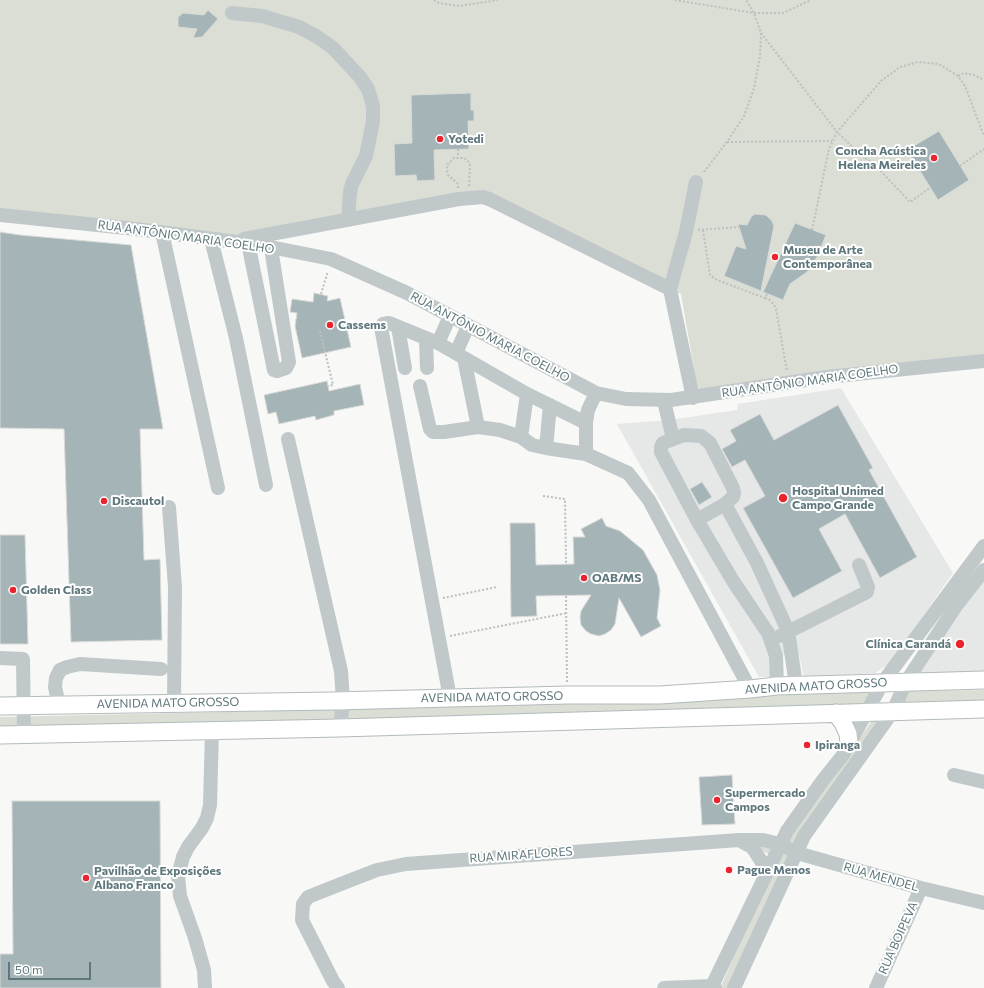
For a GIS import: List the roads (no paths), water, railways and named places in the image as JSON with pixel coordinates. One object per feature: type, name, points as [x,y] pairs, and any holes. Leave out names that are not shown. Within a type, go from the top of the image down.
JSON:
[{"type":"main road","name":"AVENIDA MATO GROSSO","points":[[0,706],[343,701],[567,695],[660,695],[796,685],[984,680]]},
{"type":"main road","points":[[638,720],[638,712],[646,700],[660,695]]},
{"type":"main road","points":[[0,734],[340,728],[984,709]]},
{"type":"main road","points":[[836,713],[848,734],[849,744]]},
{"type":"street","points":[[232,14],[262,16],[299,27],[316,36],[333,48],[360,77],[368,89],[373,106],[373,120],[366,156],[352,184],[350,192],[348,220]]},
{"type":"street","points":[[693,398],[670,289],[686,232],[696,182]]},
{"type":"street","points":[[231,241],[464,198],[482,198],[489,199],[670,289]]},
{"type":"street","name":"RUA ANTÔNIO MARIA COELHO","points":[[0,215],[162,232],[248,243],[332,259],[407,293],[596,393],[626,399],[668,401],[827,377],[984,361]]},
{"type":"street","points":[[162,232],[218,488]]},
{"type":"street","points":[[211,239],[236,338],[266,485]]},
{"type":"street","points":[[248,243],[274,370],[277,371],[286,368],[289,362],[270,248]]},
{"type":"street","points":[[428,368],[432,341],[450,316]]},
{"type":"street","points":[[450,698],[381,327],[385,323],[389,323],[432,341],[527,394],[586,423]]},
{"type":"street","points":[[468,326],[460,356],[478,427]]},
{"type":"street","points":[[398,327],[405,368]]},
{"type":"street","points":[[420,386],[430,430],[433,432],[444,432],[478,427],[500,430],[521,437],[532,445],[586,454],[628,473],[649,500],[750,689]]},
{"type":"street","points":[[586,454],[586,423],[588,410],[596,393]]},
{"type":"street","points":[[521,437],[527,394]]},
{"type":"street","points":[[668,401],[679,437]]},
{"type":"street","points":[[546,448],[550,405]]},
{"type":"street","points":[[697,520],[725,504],[733,497],[733,488],[710,443],[702,436],[679,437],[663,444],[661,447],[662,452],[697,520],[771,641],[776,656],[777,686]]},
{"type":"street","points":[[288,439],[341,671],[343,701],[340,728]]},
{"type":"street","points":[[725,504],[757,563],[788,631],[796,685]]},
{"type":"street","points":[[169,508],[175,587],[174,703]]},
{"type":"street","points":[[664,988],[712,987],[787,831],[823,780],[843,755],[883,682],[984,546]]},
{"type":"street","points":[[771,641],[867,592],[868,587],[859,565]]},
{"type":"street","points":[[734,988],[804,836],[893,711],[906,682],[956,606],[984,570]]},
{"type":"street","points":[[0,658],[23,659],[24,734]]},
{"type":"street","points":[[58,705],[55,687],[56,678],[60,670],[67,667],[80,664],[161,669]]},
{"type":"street","points":[[205,988],[204,970],[195,938],[180,896],[178,876],[188,847],[202,828],[207,818],[210,805],[212,730]]},
{"type":"street","points":[[954,775],[984,782]]},
{"type":"street","points":[[823,780],[826,792],[825,807]]},
{"type":"street","points":[[739,840],[752,848],[767,870]]},
{"type":"street","name":"RUA MIRAFLORES","points":[[338,988],[302,920],[303,904],[308,897],[377,870],[406,864],[739,840],[763,840],[780,844]]},
{"type":"street","name":"RUA MENDEL","points":[[780,844],[797,853],[921,888],[984,903]]},
{"type":"street","name":"RUA BOIPEVA","points":[[876,988],[921,888]]},
{"type":"place","name":"Yotedi","points":[[440,139]]},
{"type":"place","name":"Concha Acústica Helena Meireles","points":[[934,158]]},
{"type":"place","name":"Museu de Arte Contemporânea","points":[[775,257]]},
{"type":"place","name":"Cassems","points":[[330,325]]},
{"type":"place","name":"Hospital Unimed Campo Grande","points":[[783,498]]},
{"type":"place","name":"Discautol","points":[[104,501]]},
{"type":"place","name":"OAB/MS","points":[[584,578]]},
{"type":"place","name":"Golden Class","points":[[13,590]]},
{"type":"place","name":"Clínica Carandá","points":[[960,644]]},
{"type":"place","name":"Ipiranga","points":[[807,745]]},
{"type":"place","name":"Supermercado Campos","points":[[717,800]]},
{"type":"place","name":"Pague Menos","points":[[729,870]]},
{"type":"place","name":"Pavilhão de Exposições Albano Franco","points":[[86,878]]}]
